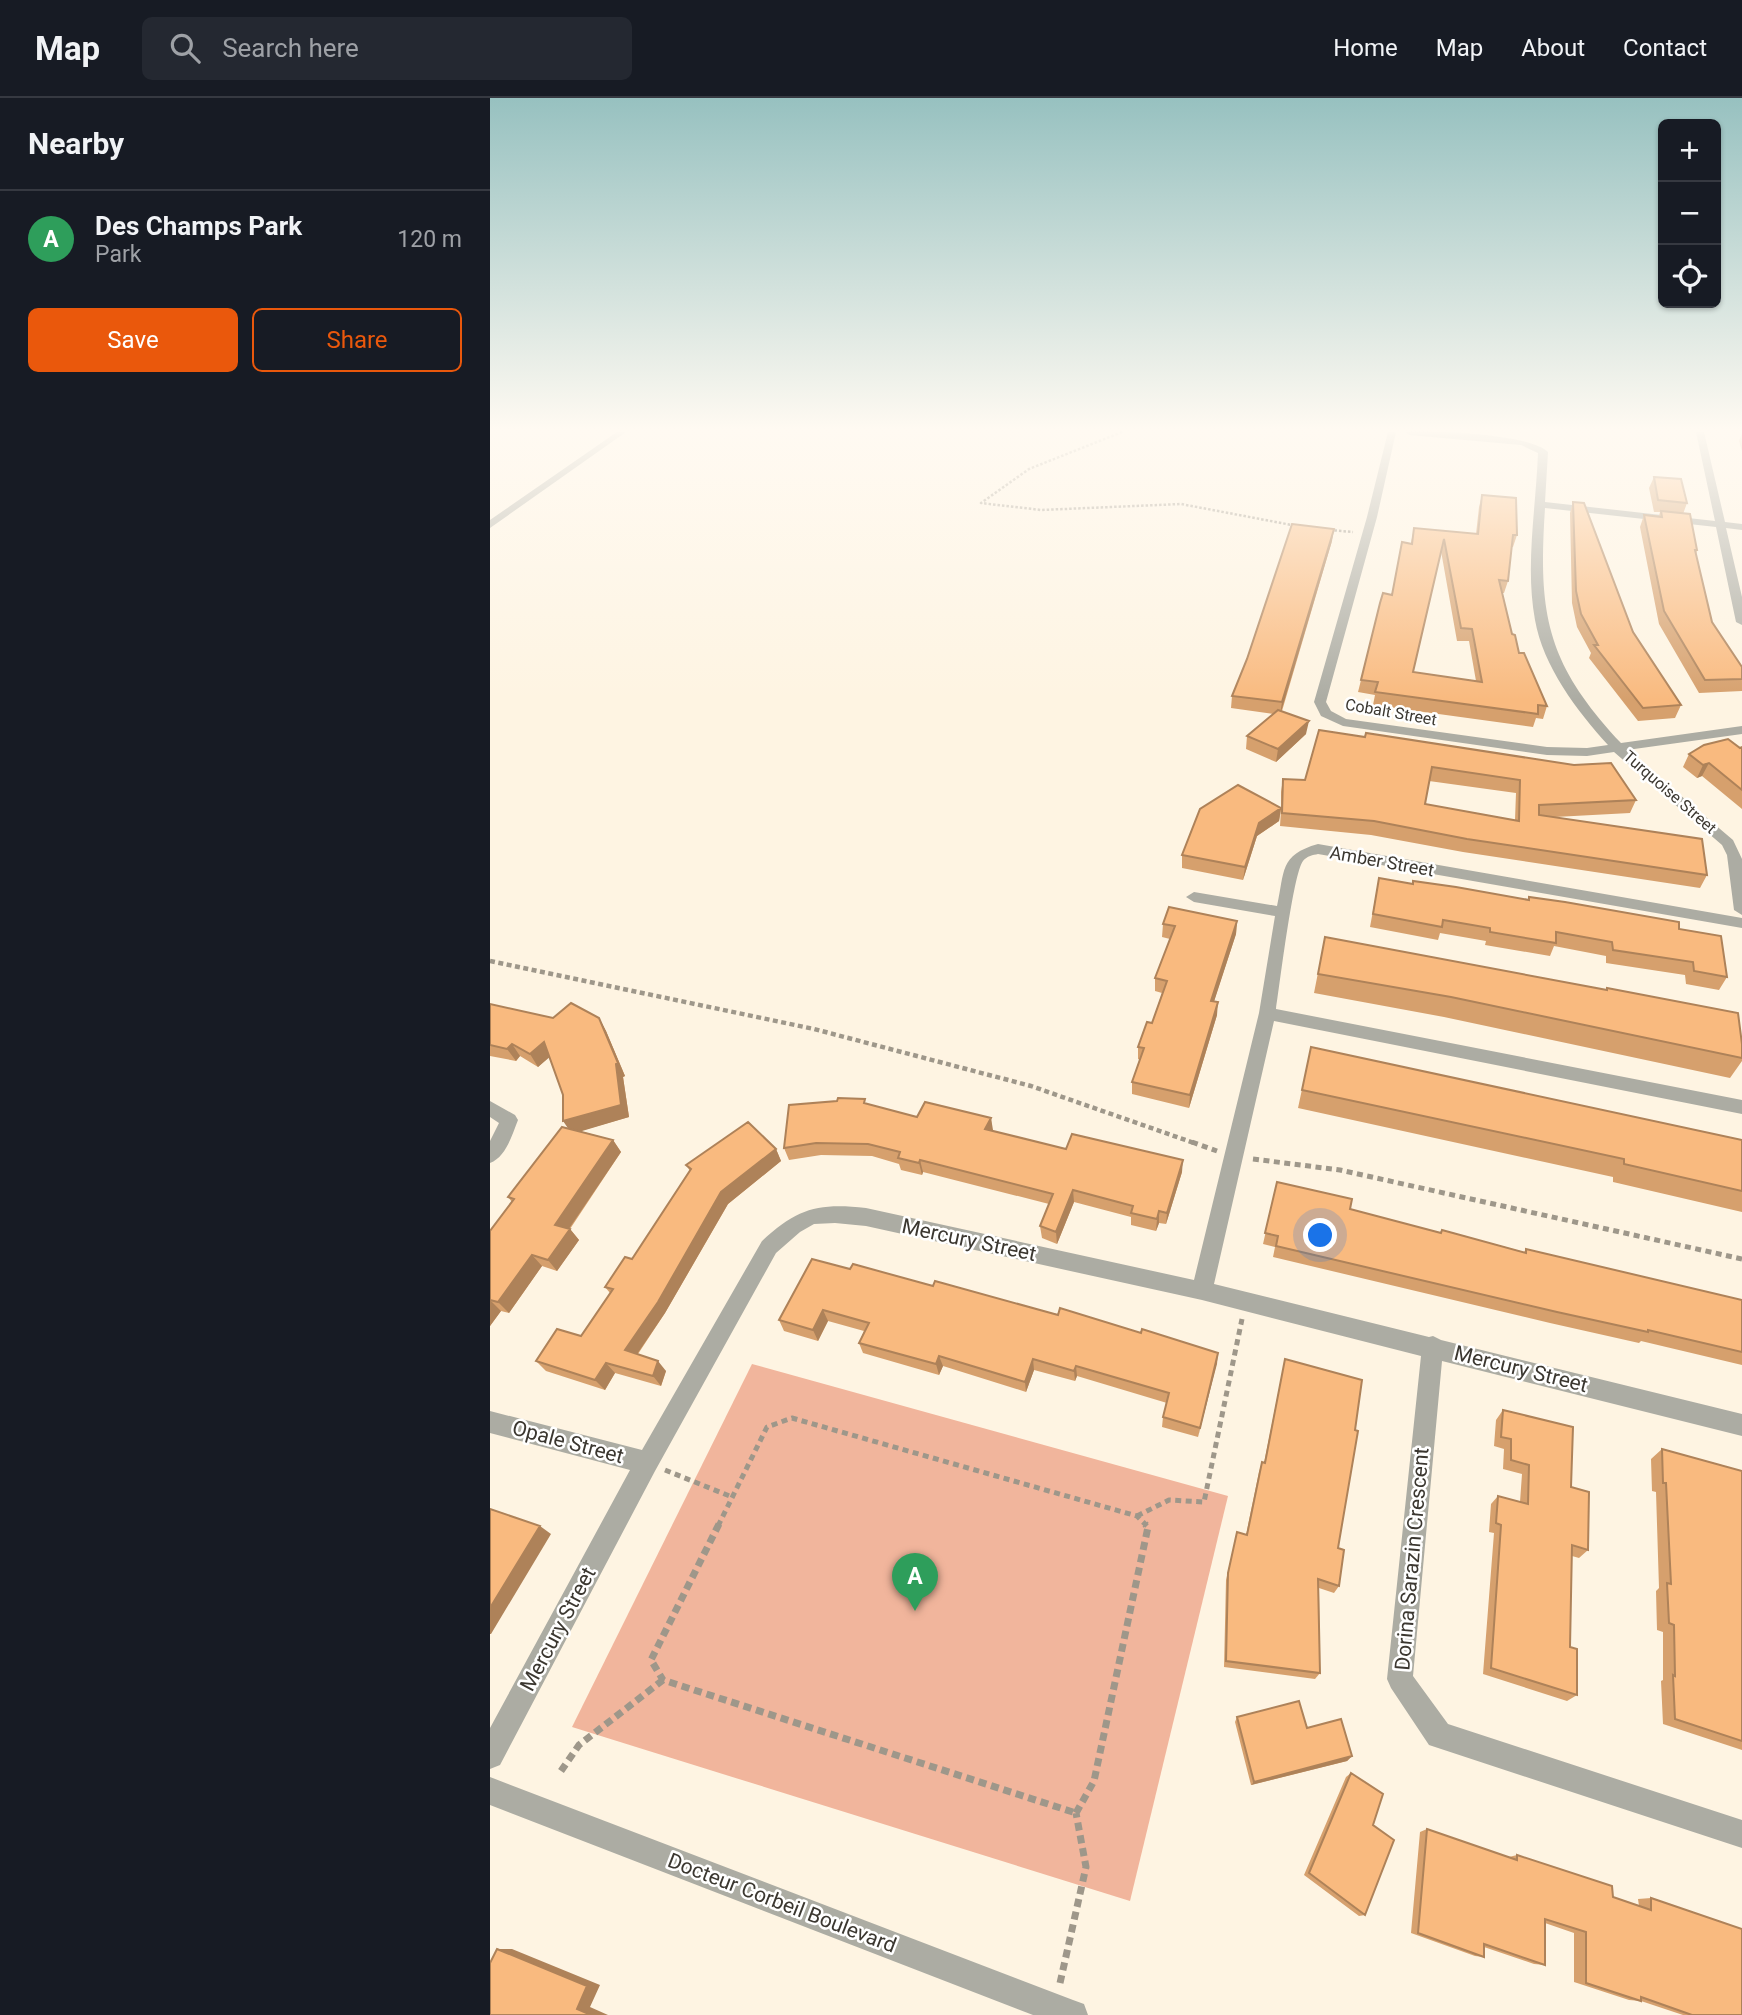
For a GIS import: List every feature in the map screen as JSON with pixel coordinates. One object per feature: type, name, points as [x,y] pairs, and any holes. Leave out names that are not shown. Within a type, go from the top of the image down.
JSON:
[{"type":"street","name":"Cobalt Street","points":[[1370,521],[1320,702],[1326,713],[1343,722],[1547,751],[1587,752],[1742,730]]},
{"type":"street","name":"Turquoise Street","points":[[1540,521],[1537,583],[1541,623],[1557,665],[1584,708],[1636,766],[1728,842],[1734,855],[1742,911]]},
{"type":"street","points":[[1696,521],[1742,527]]},
{"type":"street","points":[[1720,524],[1742,622]]},
{"type":"street","name":"Amber Street","points":[[1202,1291],[1267,1013],[1283,912],[1295,860],[1304,853],[1318,849],[1742,923]]},
{"type":"street","points":[[1195,897],[1283,912]]},
{"type":"street","points":[[1267,1013],[1742,1108]]},
{"type":"street","points":[[490,1108],[509,1120],[499,1143],[490,1155]]},
{"type":"street","name":"Mercury Street","points":[[490,1755],[647,1463],[769,1247],[796,1222],[823,1212],[866,1217],[1202,1291],[1433,1346],[1742,1425]]},
{"type":"street","name":"Dorina Sarazin Crescent","points":[[1433,1346],[1400,1679],[1439,1735],[1742,1834]]},
{"type":"street","name":"Opale Street","points":[[490,1422],[647,1463]]},
{"type":"street","name":"Docteur Corbeil Boulevard","points":[[490,1791],[1064,2011]]},
{"type":"path","points":[[1279,521],[1308,527]]},
{"type":"path","points":[[1320,529],[1367,534]]},
{"type":"path","points":[[490,961],[814,1029],[1031,1086],[1234,1157],[1340,1170],[1742,1259]]},
{"type":"path","points":[[1137,1516],[1169,1500],[1204,1502],[1245,1302]]},
{"type":"path","points":[[1064,2011],[1086,1867],[1076,1813],[1094,1781],[1148,1527],[1137,1516],[792,1419],[767,1427],[651,1660],[663,1680],[1076,1813]]},
{"type":"path","points":[[647,1463],[732,1497]]},
{"type":"path","points":[[561,1771],[579,1745],[663,1680]]},
{"type":"shaded area","points":[[752,1364],[1228,1496],[1130,1901],[572,1727]]},
{"type":"building","points":[[1479,521],[1517,521],[1517,535],[1513,535],[1508,581],[1499,580],[1519,653],[1524,653],[1547,706],[1538,705],[1538,714],[1375,692],[1378,682],[1361,680],[1383,593],[1392,595],[1402,542],[1412,544],[1414,528],[1478,534]],"holes":[[[1444,539],[1461,628],[1472,629],[1482,682],[1413,672]]]},
{"type":"building","points":[[1574,521],[1591,521],[1633,632],[1681,705],[1643,708],[1594,645],[1598,645],[1581,614],[1576,591]]},
{"type":"building","points":[[1645,521],[1691,521],[1695,550],[1712,622],[1742,667],[1742,679],[1705,680],[1664,611]]},
{"type":"building","points":[[1292,524],[1334,529],[1282,702],[1232,696],[1247,659]]},
{"type":"building","points":[[1278,710],[1309,721],[1278,749],[1247,736]]},
{"type":"building","points":[[1319,730],[1365,737],[1366,733],[1574,765],[1611,763],[1636,800],[1539,805],[1539,815],[1702,839],[1707,875],[1467,839],[1374,821],[1282,813],[1283,779],[1305,780]],"holes":[[[1432,767],[1520,780],[1519,821],[1425,804]]]},
{"type":"building","points":[[1728,739],[1742,747],[1742,790],[1709,763],[1703,765],[1689,754],[1704,745]]},
{"type":"building","points":[[1238,785],[1281,808],[1259,823],[1245,867],[1182,855],[1200,809]]},
{"type":"building","points":[[1379,878],[1456,887],[1529,900],[1529,897],[1565,902],[1679,922],[1679,929],[1721,936],[1727,977],[1694,971],[1693,962],[1613,950],[1612,942],[1556,932],[1556,943],[1490,932],[1490,928],[1443,920],[1442,927],[1373,914]]},
{"type":"building","points":[[1169,907],[1237,921],[1211,1001],[1218,1002],[1190,1095],[1132,1082],[1144,1048],[1138,1047],[1147,1022],[1152,1023],[1167,981],[1155,978],[1175,926],[1163,924]]},
{"type":"building","points":[[1325,937],[1738,1013],[1742,1058],[1451,997],[1318,974]]},
{"type":"building","points":[[571,1003],[599,1018],[618,1063],[621,1105],[563,1121],[563,1095],[544,1042],[530,1054],[512,1044],[507,1049],[490,1045],[490,1004],[553,1018]]},
{"type":"building","points":[[1311,1047],[1742,1140],[1742,1191],[1624,1164],[1624,1159],[1302,1090]]},
{"type":"building","points":[[838,1098],[865,1099],[864,1103],[917,1117],[925,1102],[991,1118],[985,1129],[1066,1149],[1072,1134],[1183,1160],[1167,1213],[1159,1211],[1157,1219],[1131,1213],[1133,1206],[1073,1190],[1056,1232],[1040,1226],[1053,1194],[920,1160],[919,1163],[898,1158],[900,1152],[868,1144],[816,1143],[784,1148],[789,1105],[837,1101]]},
{"type":"building","points":[[748,1122],[776,1149],[721,1192],[658,1302],[625,1350],[658,1361],[653,1376],[606,1363],[595,1380],[536,1361],[557,1329],[581,1336],[613,1289],[605,1287],[625,1257],[632,1259],[691,1169],[686,1165]]},
{"type":"building","points":[[562,1127],[613,1140],[555,1225],[570,1229],[548,1260],[532,1255],[498,1302],[490,1300],[490,1231],[514,1199],[508,1197]]},
{"type":"building","points":[[1277,1182],[1352,1199],[1350,1209],[1441,1233],[1442,1230],[1526,1253],[1526,1249],[1742,1300],[1742,1352],[1276,1246],[1278,1236],[1265,1233]]},
{"type":"building","points":[[812,1259],[850,1269],[853,1264],[933,1286],[935,1281],[1058,1315],[1060,1308],[1141,1333],[1142,1329],[1218,1353],[1200,1428],[1163,1417],[1169,1393],[1076,1366],[1074,1371],[1033,1359],[1025,1382],[939,1356],[936,1364],[859,1343],[869,1323],[823,1310],[813,1330],[779,1320]]},
{"type":"building","points":[[1285,1359],[1362,1380],[1355,1430],[1358,1431],[1338,1548],[1344,1550],[1339,1586],[1318,1579],[1320,1673],[1226,1661],[1228,1573],[1237,1532],[1247,1535],[1262,1462],[1265,1463]]},
{"type":"building","points":[[1503,1410],[1573,1427],[1571,1487],[1589,1492],[1588,1550],[1572,1545],[1570,1647],[1577,1649],[1577,1695],[1491,1668],[1501,1525],[1496,1523],[1498,1496],[1528,1504],[1529,1465],[1511,1460],[1511,1439],[1501,1437]]},
{"type":"building","points":[[1662,1449],[1742,1471],[1742,1741],[1675,1719],[1674,1625],[1669,1623],[1667,1583],[1671,1584]]},
{"type":"building","points":[[490,1509],[540,1526],[490,1608]]},
{"type":"building","points":[[1299,1701],[1307,1728],[1341,1719],[1352,1756],[1254,1782],[1237,1717]]},
{"type":"building","points":[[1351,1773],[1383,1794],[1373,1825],[1394,1840],[1365,1915],[1309,1873]]},
{"type":"building","points":[[1427,1829],[1517,1860],[1517,1855],[1612,1886],[1613,1897],[1651,1910],[1651,1898],[1742,1929],[1742,2015],[1692,2015],[1641,1997],[1641,2001],[1586,1983],[1586,1932],[1545,1919],[1545,1965],[1484,1944],[1484,1957],[1418,1933]]},
{"type":"building","points":[[497,1949],[587,1986],[577,2009],[591,2015],[490,2015],[490,1963]]},
{"type":"place","name":"Des Champs Park","points":[[915,1611]]}]
